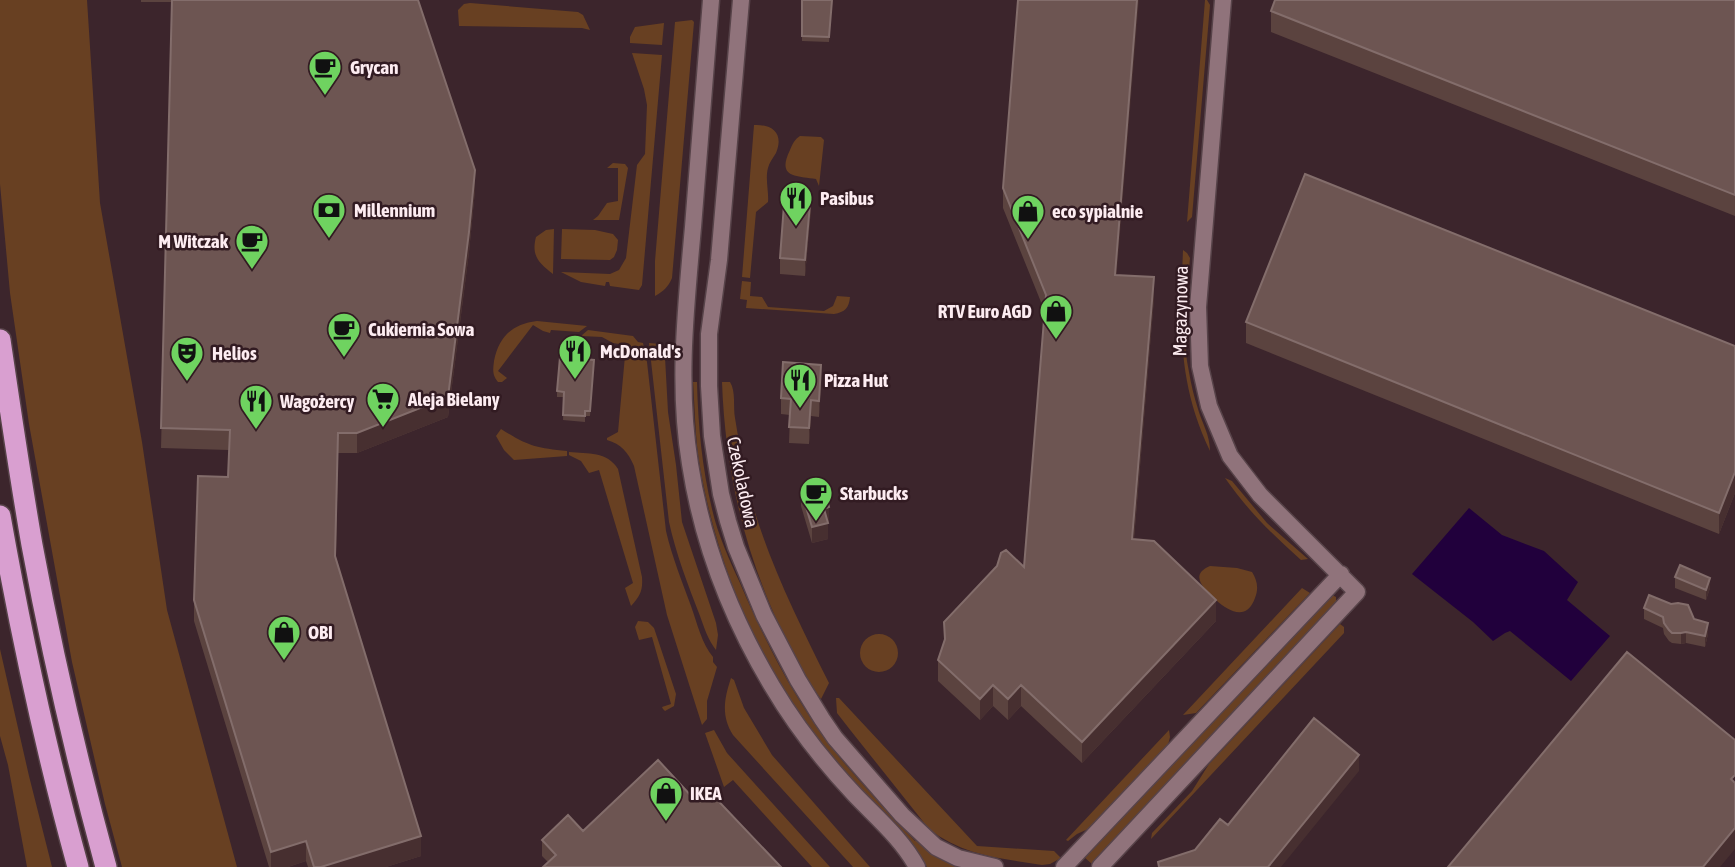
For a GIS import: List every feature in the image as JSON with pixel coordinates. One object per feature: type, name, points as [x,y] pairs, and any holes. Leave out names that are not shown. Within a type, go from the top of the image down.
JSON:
[{"type":"highway","points":[[0,340],[38,573],[90,809],[106,867]]},
{"type":"highway","points":[[0,516],[30,670],[78,867]]},
{"type":"street","points":[[711,0],[686,308],[683,378],[687,438],[694,483],[726,594],[773,689],[825,760],[904,846],[917,867]]},
{"type":"street","name":"Czekoladowa","points":[[741,0],[719,260],[709,334],[712,436],[728,521],[764,615],[798,680],[835,738],[902,815],[936,847],[970,862],[995,867]]},
{"type":"street","name":"Magazynowa","points":[[1100,867],[1357,592],[1260,495],[1230,456],[1209,406],[1200,366],[1198,307],[1223,0]]},
{"type":"street","points":[[1064,867],[1341,574]]},
{"type":"shaded area","points":[[0,0],[87,0],[100,203],[142,442],[167,610],[237,867],[122,867],[72,662],[29,424],[10,293],[0,184]]},
{"type":"shaded area","points":[[1205,0],[1210,5],[1192,217],[1187,222]]},
{"type":"shaded area","points":[[464,4],[578,12],[583,15],[590,30],[459,26],[458,10]]},
{"type":"shaded area","points":[[675,22],[694,22],[672,278],[655,296],[655,261]]},
{"type":"shaded area","points":[[664,23],[662,45],[630,43],[635,27]]},
{"type":"shaded area","points":[[632,53],[662,55],[642,285],[639,290],[610,286],[609,282],[606,282],[605,286],[581,282],[561,272],[610,274],[619,270],[626,258],[637,165],[645,154],[647,105]]},
{"type":"shaded area","points":[[754,125],[771,128],[779,140],[767,172],[768,202],[756,212],[750,278],[742,277]]},
{"type":"shaded area","points":[[800,136],[821,137],[824,140],[819,186],[816,179],[790,174],[785,166],[793,143]]},
{"type":"shaded area","points":[[613,163],[625,164],[628,168],[619,220],[593,220],[607,203],[618,201],[618,168],[607,168]]},
{"type":"shaded area","points":[[554,229],[553,274],[540,262],[535,249],[536,237],[546,230]]},
{"type":"shaded area","points":[[562,229],[595,230],[613,234],[618,240],[614,257],[610,260],[561,259]]},
{"type":"shaded area","points":[[1183,250],[1190,258],[1185,344],[1194,395],[1210,451],[1191,401],[1186,376],[1181,302]]},
{"type":"shaded area","points":[[742,281],[751,282],[750,296],[762,297],[768,307],[824,311],[833,306],[837,296],[850,297],[846,309],[834,314],[746,308],[747,300],[740,299]]},
{"type":"shaded area","points":[[537,321],[587,326],[579,332],[551,330],[550,333],[533,325],[498,371],[507,378],[498,382],[493,372],[494,361],[503,338],[514,328]]},
{"type":"shaded area","points":[[588,330],[633,336],[643,343],[666,531],[700,633],[717,667],[707,701],[707,719],[702,725],[667,615],[634,466],[623,449],[607,440],[618,432],[626,345],[613,343],[602,337],[581,336]]},
{"type":"shaded area","points":[[649,343],[660,344],[665,357],[668,412],[682,522],[716,623],[716,650],[706,633],[669,522]]},
{"type":"shaded area","points":[[693,382],[697,382],[703,462],[717,528],[772,652],[810,717],[840,758],[915,841],[934,856],[956,867],[927,867],[908,840],[815,735],[788,697],[753,636],[715,534],[698,456]]},
{"type":"shaded area","points":[[722,382],[730,382],[733,390],[745,474],[756,517],[774,566],[829,683],[821,699],[803,673],[783,634],[755,566],[732,476]]},
{"type":"shaded area","points":[[501,429],[532,445],[567,451],[567,456],[514,460],[496,436]]},
{"type":"shaded area","points":[[569,452],[603,456],[618,469],[642,577],[640,593],[631,606],[625,588],[633,583],[599,470],[589,473],[581,461],[569,455]]},
{"type":"shaded area","points":[[1225,478],[1232,481],[1267,523],[1308,559],[1301,560],[1270,531]]},
{"type":"shaded area","points":[[1469,508],[1502,535],[1544,551],[1578,582],[1567,600],[1610,636],[1571,681],[1510,631],[1493,641],[1412,574]]},
{"type":"shaded area","points":[[1210,566],[1252,572],[1257,591],[1247,610],[1237,612],[1226,608],[1203,587],[1200,574]]},
{"type":"shaded area","points":[[1302,588],[1310,593],[1196,713],[1183,715]]},
{"type":"shaded area","points":[[1328,597],[1336,597],[1336,604],[1092,864],[1084,857]]},
{"type":"shaded area","points":[[638,621],[648,622],[654,628],[676,694],[674,706],[665,711],[662,707],[671,704],[652,637],[639,640],[635,627]]},
{"type":"shaded area","points":[[1340,624],[1344,627],[1344,633],[1151,839],[1152,833],[1192,791],[1209,764]]},
{"type":"shaded area","points":[[879,634],[893,639],[898,653],[893,667],[879,672],[865,667],[860,653],[865,639]]},
{"type":"shaded area","points":[[0,649],[52,867],[27,867],[0,736]]},
{"type":"shaded area","points":[[731,678],[744,708],[772,755],[870,867],[853,867],[733,735],[725,707]]},
{"type":"shaded area","points":[[836,698],[839,698],[977,846],[1054,851],[1061,858],[1042,865],[997,858],[956,845],[929,829],[837,713]]},
{"type":"shaded area","points":[[714,730],[727,753],[830,867],[812,867],[733,780],[724,787],[705,733]]},
{"type":"shaded area","points":[[1169,730],[1168,745],[1088,829],[1066,840]]},
{"type":"building","points":[[172,0],[418,0],[475,170],[448,397],[357,433],[338,433],[335,556],[421,836],[321,867],[314,867],[306,841],[271,852],[194,600],[198,476],[228,477],[230,430],[161,428]]},
{"type":"building","points":[[802,0],[832,0],[829,37],[802,36]]},
{"type":"building","points":[[1018,0],[1137,0],[1115,275],[1154,277],[1132,539],[1154,541],[1216,600],[1082,742],[1021,685],[1008,699],[993,685],[980,699],[938,660],[945,639],[944,622],[997,566],[1001,553],[1006,550],[1024,567],[1046,295],[1003,188]]},
{"type":"building","points":[[1275,0],[1735,0],[1735,195],[1271,11]]},
{"type":"building","points":[[1305,174],[1735,346],[1735,472],[1719,513],[1246,322]]},
{"type":"building","name":"Pasibus","points":[[785,191],[811,193],[805,260],[780,258]]},
{"type":"building","name":"McDonald's","points":[[560,357],[594,360],[590,411],[585,411],[585,416],[563,415],[564,392],[557,391]]},
{"type":"building","name":"Pizza Hut","points":[[783,362],[821,365],[819,401],[811,400],[809,428],[789,427],[791,399],[781,398]]},
{"type":"building","points":[[817,486],[818,489],[824,488],[829,507],[824,509],[828,523],[812,527],[801,490]]},
{"type":"building","points":[[1680,565],[1710,578],[1706,590],[1675,577]]},
{"type":"building","points":[[1649,595],[1671,604],[1688,605],[1694,619],[1708,623],[1705,636],[1686,632],[1672,633],[1663,617],[1644,608]]},
{"type":"building","points":[[1627,652],[1735,740],[1735,775],[1731,779],[1735,783],[1735,828],[1703,867],[1448,867]]},
{"type":"building","points":[[1314,718],[1359,755],[1268,867],[1159,867],[1158,862],[1195,850],[1220,819],[1228,825]]},
{"type":"building","name":"IKEA","points":[[658,760],[694,799],[706,788],[781,867],[543,867],[556,855],[542,840],[568,815],[583,831]]},
{"type":"place","name":"Grycan","points":[[325,97]]},
{"type":"place","name":"Pasibus","points":[[796,228]]},
{"type":"place","name":"Millennium","points":[[329,240]]},
{"type":"place","name":"eco sypialnie","points":[[1028,241]]},
{"type":"place","name":"M Witczak","points":[[252,271]]},
{"type":"place","name":"RTV Euro AGD","points":[[1056,341]]},
{"type":"place","name":"Cukiernia Sowa","points":[[344,359]]},
{"type":"place","name":"McDonald's","points":[[575,381]]},
{"type":"place","name":"Helios","points":[[187,383]]},
{"type":"place","name":"Pizza Hut","points":[[800,410]]},
{"type":"place","name":"Aleja Bielany","points":[[383,429]]},
{"type":"place","name":"Wagożercy","points":[[256,431]]},
{"type":"place","name":"Starbucks","points":[[816,523]]},
{"type":"place","name":"OBI","points":[[284,662]]},
{"type":"place","name":"IKEA","points":[[666,823]]}]
